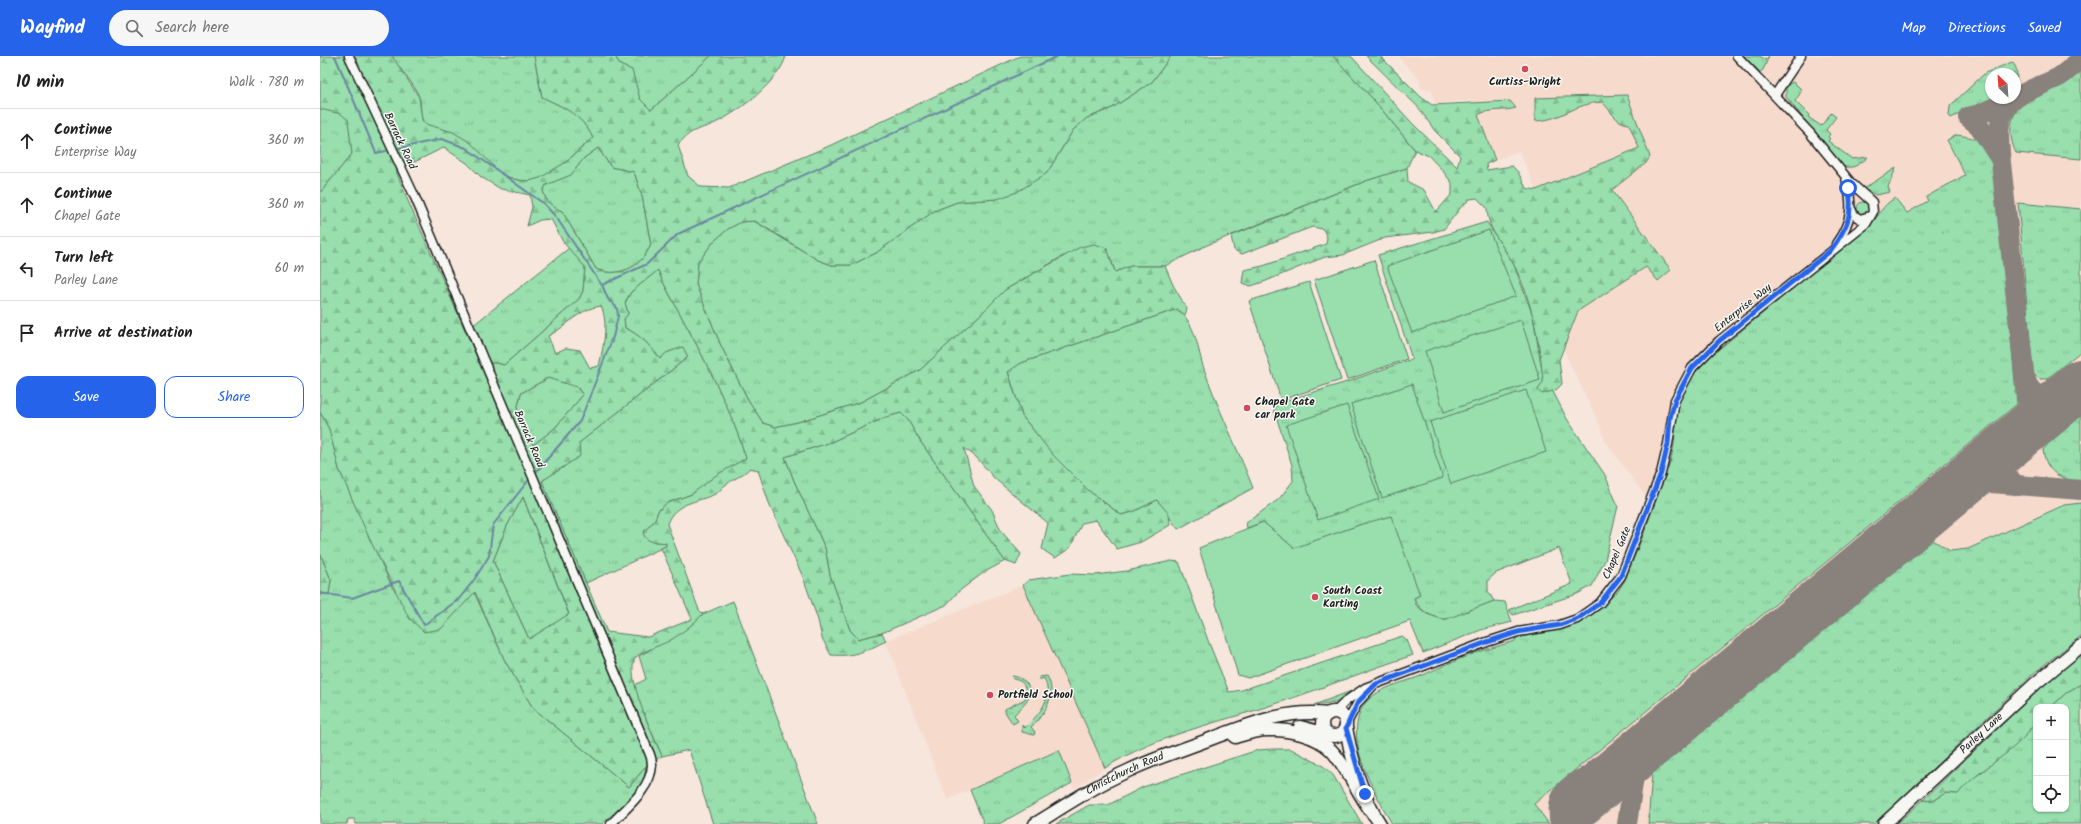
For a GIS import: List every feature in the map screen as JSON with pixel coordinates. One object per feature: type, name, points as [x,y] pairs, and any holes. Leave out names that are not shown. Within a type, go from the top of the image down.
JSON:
[{"type":"main road","name":"Parley Lane","points":[[1884,824],[2024,693],[2081,646]]},
{"type":"main road","name":"Christchurch Road","points":[[1035,824],[1091,789],[1126,771],[1269,717],[1311,712],[1331,713]]},
{"type":"main road","points":[[1365,794],[1343,715],[1331,713],[1322,723],[1365,794],[1377,819]]},
{"type":"main road","name":"Christchurch Road","points":[[1222,735],[1273,724],[1296,726],[1329,734]]},
{"type":"main road","points":[[1329,734],[1338,735],[1346,726]]},
{"type":"main road","points":[[1206,741],[1224,739],[1267,729],[1288,731],[1309,737],[1333,753],[1377,819]]},
{"type":"street","name":"Barrack Road","points":[[349,56],[414,195],[648,750],[652,764],[650,776],[643,790],[610,824]]},
{"type":"street","points":[[1737,56],[1810,133],[1845,177],[1874,205],[1874,212],[1870,216],[1860,219],[1854,216],[1845,177]]},
{"type":"street","points":[[1774,95],[1801,56]]},
{"type":"street","points":[[1852,207],[1859,197],[1866,197]]},
{"type":"street","name":"Enterprise Way","points":[[1830,251],[1844,233],[1852,207]]},
{"type":"street","name":"Enterprise Way","points":[[1648,507],[1661,473],[1668,444],[1670,418],[1675,400],[1692,368],[1719,341],[1830,251],[1866,224],[1870,216]]},
{"type":"street","name":"Chapel Gate","points":[[1331,713],[1358,692],[1376,684],[1487,642],[1518,632],[1560,625],[1577,619],[1590,611],[1609,594],[1621,576],[1648,507]]},
{"type":"street","name":"Chapel Gate","points":[[1346,726],[1358,702],[1376,684]]},
{"type":"shaded area","points":[[1400,56],[2081,56],[2081,636],[2034,673],[1874,824],[1392,824],[1367,777],[1358,745],[1359,718],[1366,702],[1377,693],[1458,659],[1515,641],[1515,639],[1576,623],[1597,611],[1608,602],[1625,580],[1653,507],[1605,441],[1602,430],[1563,349],[1578,311],[1647,267],[1671,270],[1612,190],[1646,163],[1639,148],[1536,190],[1519,151],[1495,160],[1472,100],[1435,104],[1432,89],[1421,89],[1420,80],[1400,59]]},
{"type":"shaded area","name":"Portfield School","points":[[1023,585],[1105,768],[1074,789],[1059,750],[947,800],[886,641]]},
{"type":"green space","points":[[320,56],[348,107],[352,154],[320,193]]},
{"type":"green space","points":[[320,56],[392,56],[419,97],[422,120],[425,124],[453,132],[471,143],[502,175],[517,180],[529,181],[540,178],[566,162],[593,138],[578,117],[565,108],[542,97],[534,56],[615,56],[620,65],[632,70],[640,99],[651,110],[711,56],[786,56],[776,75],[748,102],[738,110],[719,121],[688,135],[678,145],[688,176],[701,187],[729,188],[829,146],[1020,56],[1171,56],[1152,82],[1112,108],[1087,118],[1073,130],[1047,173],[1017,192],[997,199],[957,202],[934,211],[876,253],[851,265],[832,265],[818,260],[755,221],[741,222],[728,229],[714,241],[698,262],[696,285],[721,346],[747,398],[763,423],[775,427],[798,422],[861,402],[920,370],[1005,290],[1080,247],[1094,244],[1107,248],[1115,272],[1131,266],[1165,266],[1173,285],[1187,309],[1185,315],[1177,309],[1021,363],[1008,372],[1022,416],[1054,456],[1089,491],[1121,515],[1133,512],[1157,500],[1169,514],[1170,525],[1141,542],[1117,549],[1096,520],[1082,523],[1070,548],[1055,558],[1042,549],[1048,523],[995,479],[976,457],[964,448],[974,486],[992,510],[1001,531],[1021,554],[1016,565],[1005,561],[920,441],[908,420],[901,413],[886,417],[831,442],[785,457],[794,481],[825,548],[830,575],[850,630],[858,639],[882,633],[886,641],[853,654],[831,655],[822,638],[818,620],[803,577],[770,506],[758,470],[750,468],[724,486],[719,492],[681,507],[675,511],[667,524],[699,610],[703,614],[695,622],[669,641],[636,657],[633,665],[633,677],[636,691],[662,756],[646,766],[629,787],[533,708],[505,661],[475,592],[441,629],[424,632],[409,618],[370,540],[339,469],[329,429],[320,412],[320,193],[352,154],[348,120],[341,114],[320,109]],"holes":[[[445,147],[447,150],[467,163],[481,177],[501,189],[530,195],[532,207],[527,226],[540,220],[551,219],[563,242],[585,267],[583,291],[579,299],[504,365],[496,363],[480,364],[396,171]],[[598,148],[611,167],[634,172],[642,196],[651,245],[636,265],[625,270],[619,272],[607,272],[596,269],[562,211],[550,204],[544,195],[543,191],[546,185],[571,175],[584,158]],[[658,270],[719,389],[729,411],[746,458],[715,476],[692,494],[667,503],[658,511],[655,520],[643,533],[649,540],[666,543],[666,546],[661,548],[692,619],[648,637],[607,632],[542,481],[580,456],[579,443],[688,357],[683,347],[666,353],[660,359],[644,341],[625,328],[624,319],[628,314],[625,302],[631,292]],[[601,306],[605,320],[599,366],[590,368],[580,350],[566,348],[555,353],[548,336],[579,314]],[[548,378],[577,387],[583,395],[554,429],[533,445],[517,410],[521,393]],[[523,497],[569,614],[529,639],[493,561],[507,526]]]},
{"type":"green space","points":[[392,56],[534,56],[542,97],[565,108],[578,117],[593,138],[564,164],[538,179],[528,181],[517,180],[507,176],[488,163],[462,139],[453,133],[425,124],[422,118],[420,100],[417,92]]},
{"type":"green space","points":[[615,56],[711,56],[651,110],[640,99]]},
{"type":"green space","points":[[1171,56],[1333,56],[1373,99],[1415,150],[1407,168],[1366,181],[1207,245],[1165,266],[1131,266],[1115,272],[1111,259],[1063,256],[1005,290],[920,370],[861,402],[798,422],[775,427],[763,423],[747,398],[721,346],[696,285],[698,262],[714,241],[728,229],[741,222],[754,221],[818,260],[832,265],[851,265],[876,253],[934,211],[957,202],[997,199],[1047,173],[1073,130],[1087,118],[1112,108],[1152,82]]},
{"type":"green space","points":[[1333,56],[1351,56],[1412,123],[1457,167],[1460,156],[1435,131],[1418,107],[1366,56],[1380,56],[1421,97],[1432,105],[1510,101],[1516,108],[1492,111],[1478,115],[1495,160],[1486,164],[1487,170],[1512,166],[1518,172],[1526,188],[1536,190],[1639,148],[1629,124],[1617,119],[1602,102],[1584,105],[1552,118],[1535,121],[1535,98],[1627,95],[1650,157],[1646,163],[1612,190],[1671,270],[1658,281],[1646,267],[1578,311],[1559,360],[1562,384],[1556,390],[1542,394],[1538,390],[1543,382],[1542,367],[1534,322],[1526,293],[1514,265],[1493,231],[1487,208],[1477,198],[1470,199],[1461,207],[1444,229],[1433,232],[1385,238],[1343,255],[1325,257],[1251,286],[1242,283],[1244,270],[1263,266],[1326,244],[1327,237],[1323,229],[1312,227],[1242,254],[1234,250],[1231,236],[1366,181],[1407,168],[1408,182],[1424,190],[1436,212],[1452,194],[1452,183],[1442,170],[1429,156],[1415,150],[1373,99]]},
{"type":"green space","points":[[1744,56],[1760,56],[1765,60],[1769,56],[1763,70],[1760,72]]},
{"type":"green space","points":[[2012,62],[2015,68],[1997,68]]},
{"type":"green space","points":[[2081,70],[2081,159],[2016,153],[2011,139],[2011,124],[2016,111],[2027,100],[2064,84]]},
{"type":"green space","points":[[1985,73],[1985,101],[1951,118],[1949,116],[1950,106]]},
{"type":"green space","points":[[1793,82],[1800,88],[1801,92],[1795,101],[1809,115],[1808,117],[1821,126],[1831,113],[1836,117],[1826,130],[1830,134],[1828,137],[1830,139],[1828,141],[1852,159],[1868,157],[1853,167],[1842,166],[1786,97],[1786,86]]},
{"type":"green space","points":[[1957,135],[1973,138],[1982,142],[1995,165],[2017,404],[1534,804],[1549,824],[1392,824],[1377,797],[1358,748],[1356,731],[1359,716],[1366,702],[1377,693],[1464,657],[1515,641],[1515,639],[1576,623],[1597,611],[1618,591],[1625,580],[1644,533],[1671,459],[1674,444],[1677,407],[1687,384],[1698,369],[1713,354],[1870,225],[1890,201],[1895,198],[1907,213],[1928,201],[1926,197],[1965,175],[1947,140]]},
{"type":"green space","points":[[598,148],[611,167],[634,172],[642,196],[651,245],[643,258],[636,265],[619,272],[607,272],[596,269],[562,211],[550,204],[543,191],[546,185],[571,174],[584,158]]},
{"type":"green space","points":[[1896,168],[1888,187],[1890,192],[1876,195],[1863,189]]},
{"type":"green space","points":[[1861,202],[1865,202],[1869,208],[1865,214],[1861,214],[1857,210],[1857,206]]},
{"type":"green space","points":[[2018,203],[2081,209],[2081,351],[2047,379],[2039,379],[2033,374]]},
{"type":"green space","points":[[1487,222],[1514,265],[1533,316],[1542,370],[1567,419],[1605,475],[1618,506],[1605,560],[1592,586],[1577,594],[1513,615],[1509,610],[1572,584],[1559,548],[1496,573],[1488,580],[1488,591],[1494,601],[1460,615],[1443,619],[1430,615],[1419,606],[1414,598],[1420,595],[1362,524],[1294,549],[1263,522],[1247,528],[1246,523],[1279,499],[1293,481],[1292,465],[1274,410],[1278,403],[1347,382],[1412,359],[1378,255]]},
{"type":"green space","points":[[1489,230],[1516,296],[1412,333],[1387,266]]},
{"type":"green space","points":[[569,248],[585,267],[583,291],[579,299],[504,365],[496,363],[480,364],[466,331]]},
{"type":"green space","points":[[1374,260],[1407,359],[1347,380],[1314,280]]},
{"type":"green space","points":[[658,270],[719,389],[738,434],[746,458],[692,494],[667,503],[658,511],[655,520],[643,533],[647,539],[666,543],[666,546],[586,583],[541,481],[564,467],[579,443],[688,357],[660,359],[644,341],[625,328],[624,319],[628,313],[625,303],[631,292]]},
{"type":"green space","points":[[1309,282],[1341,380],[1281,400],[1249,301]]},
{"type":"green space","points":[[1177,309],[1183,314],[1192,327],[1203,366],[1253,488],[1178,529],[1157,500],[1133,512],[1121,515],[1089,491],[1054,457],[1022,416],[1008,371],[1021,363]]},
{"type":"green space","points":[[1521,320],[1540,380],[1444,412],[1425,351]]},
{"type":"green space","points":[[548,378],[577,387],[583,395],[554,429],[533,445],[517,410],[521,393]]},
{"type":"green space","points":[[1412,384],[1443,478],[1382,498],[1351,404]]},
{"type":"green space","points":[[1526,390],[1546,452],[1451,484],[1430,422]]},
{"type":"green space","points":[[1347,405],[1379,499],[1318,520],[1286,425]]},
{"type":"green space","points":[[320,412],[329,429],[339,469],[393,589],[441,629],[474,592],[505,661],[533,708],[629,787],[646,766],[644,781],[634,795],[602,824],[356,824],[354,819],[348,819],[347,824],[320,824],[320,594],[329,594],[331,580],[320,553]]},
{"type":"green space","points":[[901,413],[908,420],[920,441],[1005,561],[983,573],[958,592],[946,605],[882,633],[858,639],[850,630],[830,575],[825,548],[794,481],[785,457],[831,442],[886,417]]},
{"type":"green space","points":[[2081,416],[2081,481],[2067,479],[2055,473],[2047,464],[2043,450]]},
{"type":"green space","points":[[523,497],[569,615],[529,639],[493,561],[507,526]]},
{"type":"green space","points":[[2081,503],[2081,636],[2034,673],[1874,824],[1648,824],[1652,774],[1933,540],[1950,551],[1968,549],[2064,505]]},
{"type":"green space","name":"South Coast Karting","points":[[1391,516],[1420,595],[1414,598],[1416,605],[1427,614],[1444,620],[1494,601],[1505,602],[1512,622],[1481,630],[1423,653],[1410,621],[1248,678],[1238,675],[1199,548],[1263,522],[1294,548],[1362,524]]},
{"type":"green space","points":[[320,553],[331,580],[329,594],[320,594]]},
{"type":"green space","points":[[1171,561],[1179,562],[1229,692],[1242,690],[1402,636],[1407,640],[1413,655],[1292,698],[1166,738],[1105,768],[1023,585],[1029,580],[1070,574],[1095,575],[1127,571]]},
{"type":"green space","points":[[733,601],[818,824],[713,824],[689,750],[662,756],[637,698],[635,685],[646,679],[639,656],[689,627],[703,614]]},
{"type":"green space","points":[[2081,654],[2081,684],[2067,692],[2054,704],[2033,704],[2033,725],[2028,733],[2019,743],[1976,776],[1958,794],[1946,793],[1933,801],[1923,800],[2061,668]]},
{"type":"green space","points":[[1012,676],[1021,678],[1027,684],[1030,692],[1027,701],[1014,715],[1018,721],[1013,724],[1005,712],[1005,709],[1025,699],[1026,692],[1023,683],[1013,679]]},
{"type":"green space","points":[[1047,676],[1051,690],[1045,711],[1031,727],[1035,732],[1034,735],[1022,732],[1022,725],[1025,728],[1044,706],[1047,686],[1044,678],[1039,680],[1039,677]]},
{"type":"green space","points":[[2081,684],[2081,824],[1896,824],[1923,800],[1933,801],[1946,793],[1958,794],[1967,781],[1981,773],[2033,725],[2033,812],[2069,812],[2069,704],[2054,704],[2067,692]]},
{"type":"green space","points":[[1354,690],[1335,702],[1314,705]]},
{"type":"green space","points":[[1291,749],[1323,766],[1333,775],[1362,824],[1056,824],[1089,805],[1108,805],[1143,787],[1258,750]]},
{"type":"green space","points":[[1059,750],[1072,783],[999,824],[984,824],[970,790]]},
{"type":"waterway","points":[[335,56],[376,153],[386,151]]},
{"type":"waterway","points":[[537,471],[580,421],[613,337],[618,316],[617,308],[608,299],[602,285],[647,264],[678,234],[1058,56]]},
{"type":"waterway","points":[[399,148],[442,139],[466,148],[543,203],[556,217],[601,284]]},
{"type":"waterway","points":[[320,593],[352,598],[399,581],[424,625],[459,599],[474,580],[489,556],[493,525],[528,481]]},
{"type":"taxiway","points":[[2003,449],[2024,427],[2028,408],[2001,163],[1999,130],[2001,120],[2010,103],[2025,92],[2059,77],[2081,59]]},
{"type":"taxiway","points":[[1968,117],[1980,114],[2001,104]]},
{"type":"taxiway","points":[[1968,117],[1979,126],[1999,157]]},
{"type":"taxiway","points":[[2025,377],[2032,390],[2043,397],[2049,398],[2063,396],[2070,393]]},
{"type":"taxiway","points":[[2016,439],[2006,458],[2005,469],[2007,475],[2018,486]]},
{"type":"taxiway","points":[[1954,490],[1979,483],[2081,490]]},
{"type":"taxiway","points":[[1627,824],[1636,763],[1644,749]]},
{"type":"taxiway","points":[[1560,824],[1559,810],[1561,798],[1566,790],[1583,778],[1617,766],[1636,756]]},
{"type":"runway","points":[[1580,802],[2081,384]]},
{"type":"place","name":"Curtiss-Wright","points":[[1525,69]]},
{"type":"place","name":"Chapel Gate car park","points":[[1247,408]]},
{"type":"place","name":"South Coast Karting","points":[[1315,597]]},
{"type":"place","name":"Portfield School","points":[[990,695]]},
{"type":"route","points":[[1365,794],[1348,740],[1346,724],[1352,716],[1358,702],[1376,684],[1459,651],[1518,632],[1560,625],[1577,619],[1590,611],[1609,594],[1621,576],[1661,473],[1670,433],[1670,418],[1680,388],[1692,368],[1704,354],[1830,251],[1844,233],[1849,217],[1852,204],[1848,188]]}]
